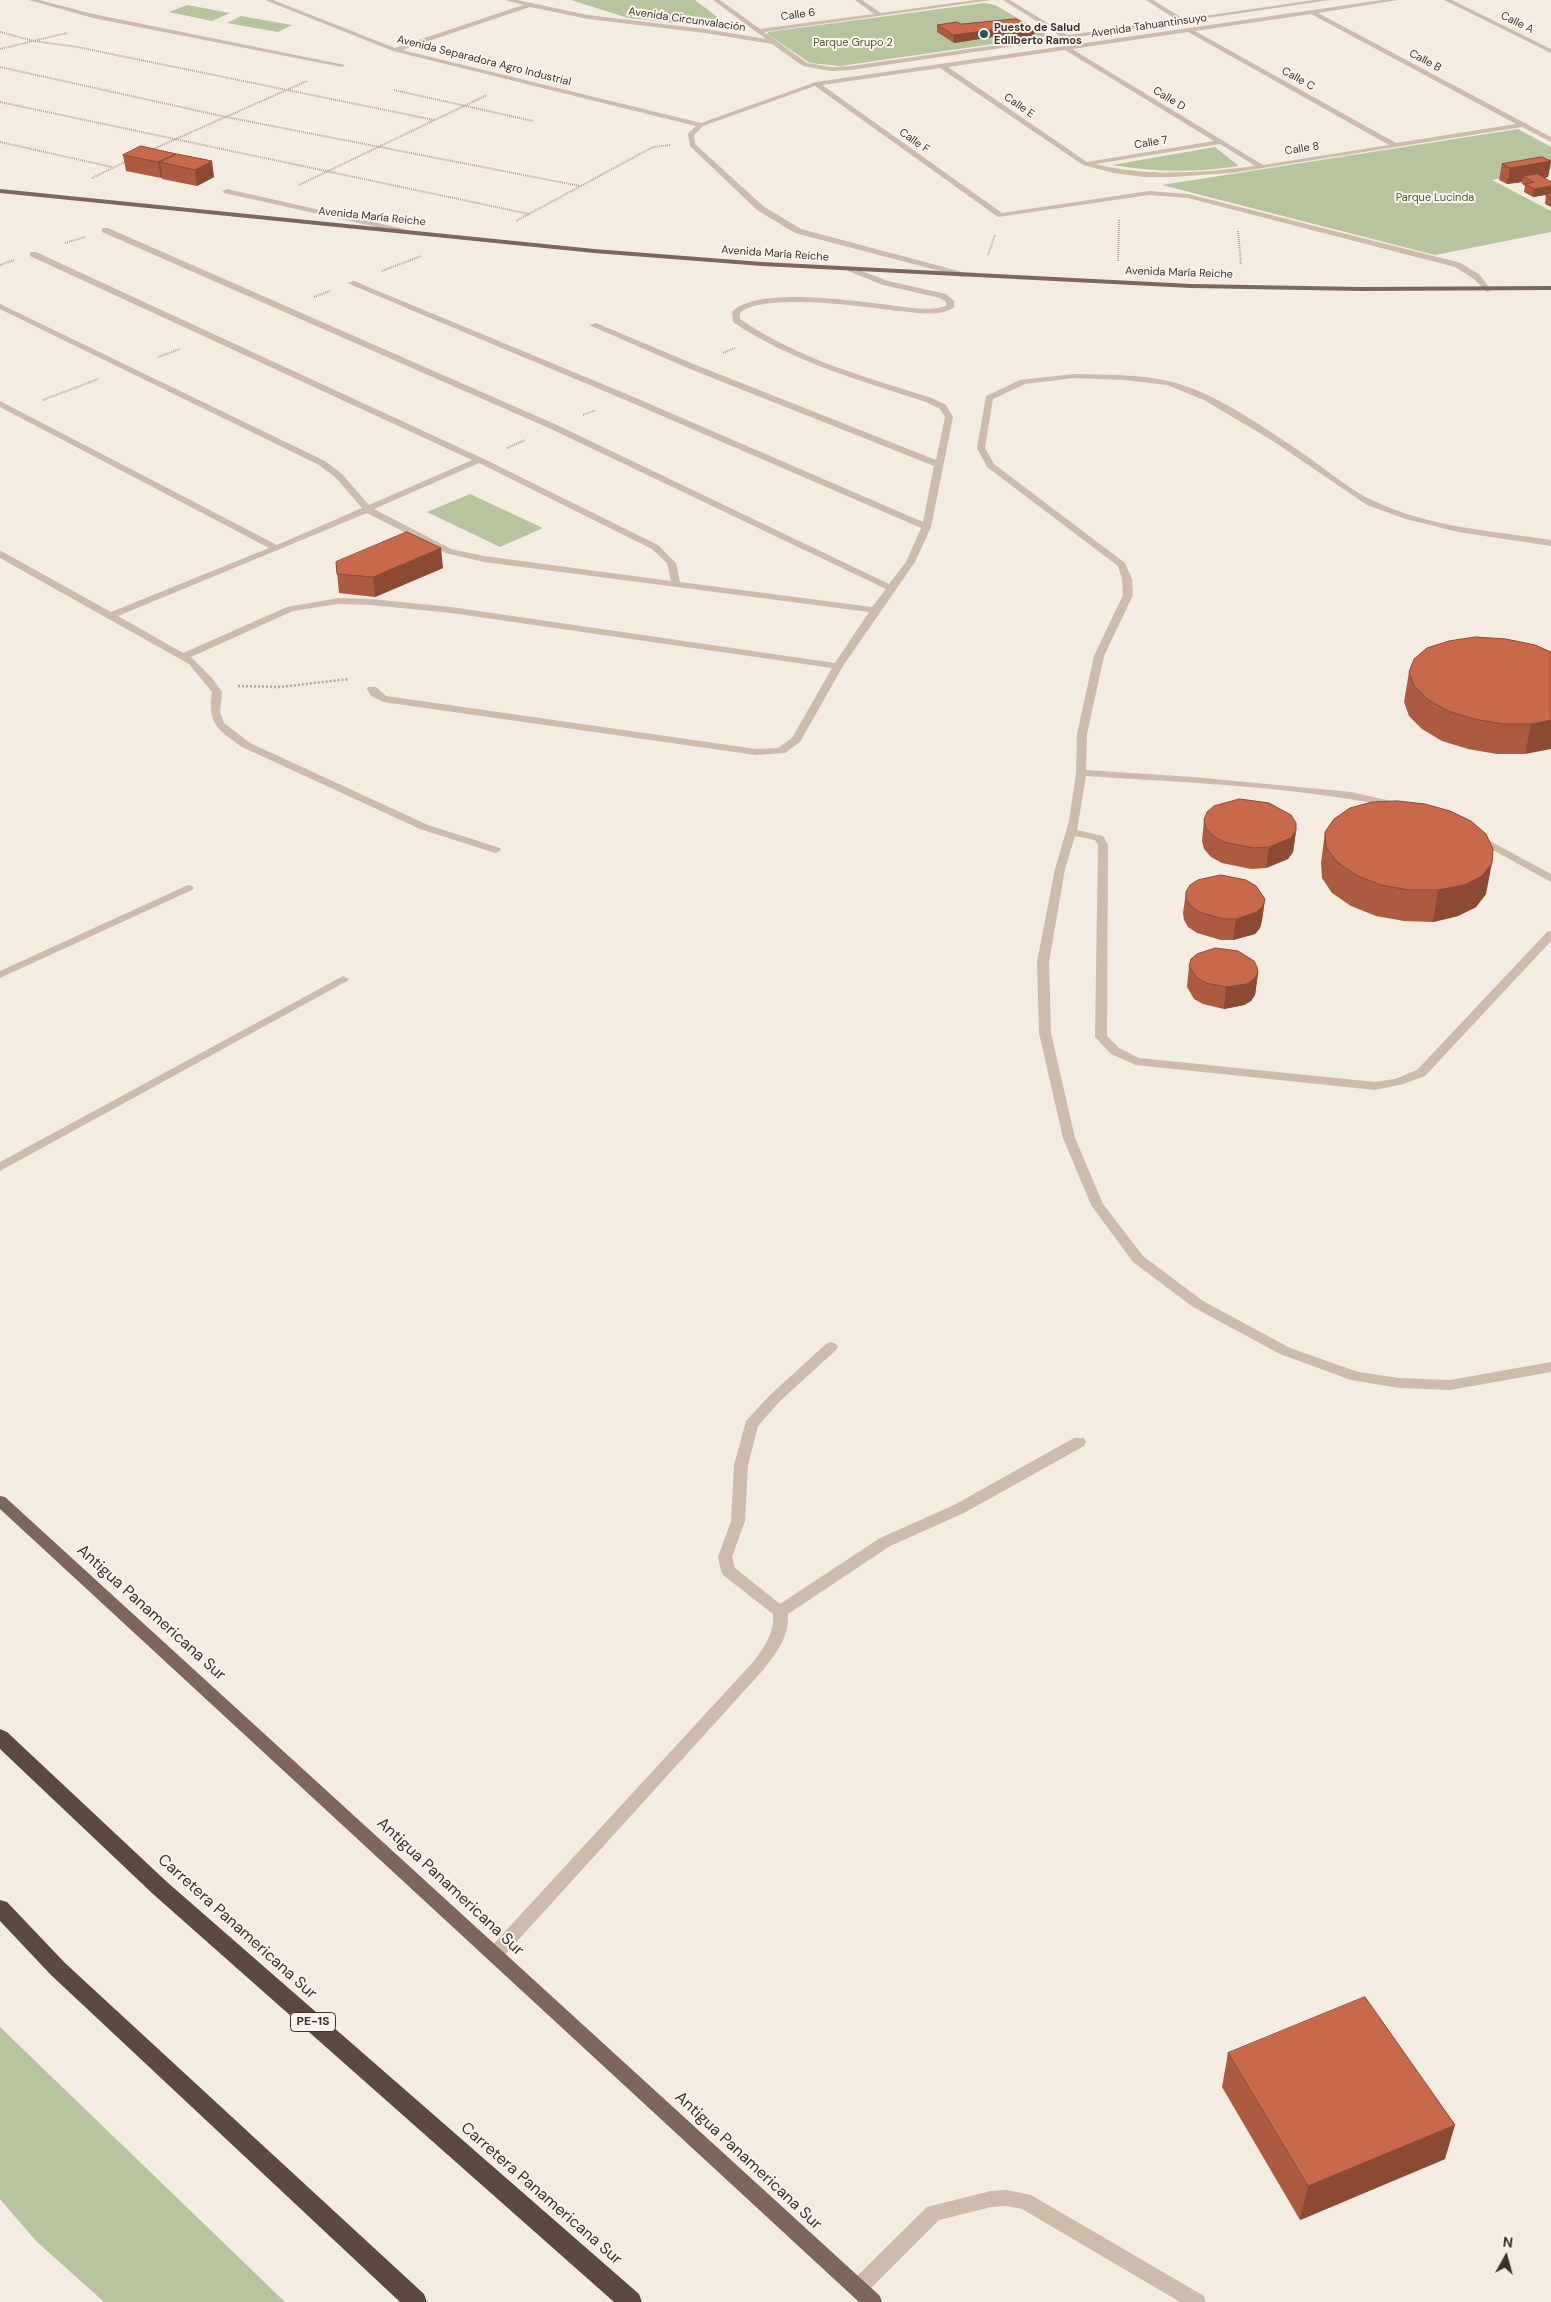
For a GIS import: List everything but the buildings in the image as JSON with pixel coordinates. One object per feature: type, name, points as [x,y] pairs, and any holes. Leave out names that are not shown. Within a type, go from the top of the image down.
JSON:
[{"type":"highway","name":"Carretera Panamericana Sur","points":[[0,1737],[160,1888],[631,2302]]},
{"type":"highway","points":[[0,1908],[58,1969],[416,2302]]},
{"type":"main road","name":"Avenida María Reiche","points":[[0,191],[682,259],[1191,286],[1487,290],[1551,288]]},
{"type":"main road","name":"Antigua Panamericana Sur","points":[[0,1501],[873,2302]]},
{"type":"street","points":[[32,0],[102,18],[342,66]]},
{"type":"street","name":"Avenida Separadora Agro Industrial","points":[[268,0],[395,50],[701,125]]},
{"type":"street","name":"Avenida Circunvalación","points":[[508,0],[588,17],[705,31],[774,42]]},
{"type":"street","points":[[716,0],[774,42]]},
{"type":"street","points":[[858,0],[880,14]]},
{"type":"street","name":"Calle 6","points":[[758,31],[989,0]]},
{"type":"street","points":[[1006,0],[1065,37]]},
{"type":"street","points":[[1149,0],[1184,21]]},
{"type":"street","name":"Calle B","points":[[1290,0],[1551,140]]},
{"type":"street","name":"Avenida Tahuantinsuyo","points":[[774,42],[805,65],[831,69],[851,68],[1327,0]]},
{"type":"street","name":"Avenida Tahuantinsuyo","points":[[701,125],[816,84],[1395,0]]},
{"type":"street","name":"Calle A","points":[[1447,0],[1551,52]]},
{"type":"street","points":[[395,50],[529,5]]},
{"type":"street","name":"Calle C","points":[[1189,30],[1396,146]]},
{"type":"street","name":"Calle D","points":[[1066,48],[1262,167]]},
{"type":"street","name":"Calle E","points":[[942,66],[1085,164]]},
{"type":"street","name":"Calle F","points":[[816,84],[1001,215]]},
{"type":"street","points":[[701,125],[691,134],[692,145],[760,208],[778,220],[798,231],[963,275]]},
{"type":"street","name":"Calle 8","points":[[1085,164],[1105,170],[1151,175],[1221,173],[1522,125]]},
{"type":"street","name":"Calle 7","points":[[1085,164],[1221,142]]},
{"type":"street","points":[[227,191],[404,231]]},
{"type":"street","points":[[1001,215],[1149,193],[1169,193],[1236,208],[1458,265],[1477,277],[1487,290]]},
{"type":"street","points":[[105,230],[554,427],[891,588]]},
{"type":"street","points":[[33,254],[478,460],[656,547],[670,558],[675,570],[676,584]]},
{"type":"street","points":[[372,690],[375,694],[392,700],[756,752],[781,751],[796,740],[838,666],[874,610],[910,562],[926,527],[949,417],[943,407],[929,400],[829,367],[758,337],[736,320],[736,312],[745,305],[765,301],[796,300],[925,311],[941,310],[950,307],[950,301],[943,296],[886,282],[851,269]]},
{"type":"street","points":[[351,283],[617,393],[926,527]]},
{"type":"street","points":[[0,306],[322,463],[339,476],[367,509],[448,551],[484,559],[874,610]]},
{"type":"street","points":[[593,325],[692,368],[938,464]]},
{"type":"street","points":[[1551,543],[1458,529],[1408,517],[1370,502],[1276,439],[1207,398],[1168,383],[1125,378],[1074,376],[1023,382],[989,398],[980,448],[990,464],[1122,565],[1127,579],[1128,595],[1099,656],[1082,734],[1081,773],[1071,832],[1060,869],[1042,962],[1045,1033],[1069,1138],[1097,1205],[1138,1259],[1198,1304],[1285,1351],[1356,1377],[1399,1383],[1450,1384],[1551,1366]]},
{"type":"street","points":[[0,404],[276,548]]},
{"type":"street","points":[[0,416],[14,411]]},
{"type":"street","points":[[110,616],[276,548],[478,460]]},
{"type":"street","points":[[0,554],[192,662],[217,692],[214,715],[222,728],[246,745],[424,827],[496,850]]},
{"type":"street","points":[[183,657],[290,609],[338,601],[371,602],[450,610],[838,666]]},
{"type":"street","points":[[1081,773],[1193,780],[1351,795],[1403,806]]},
{"type":"street","points":[[1071,832],[1099,838],[1103,845],[1101,1037],[1115,1051],[1136,1061],[1375,1086],[1394,1084],[1411,1079],[1421,1073],[1551,934]]},
{"type":"street","points":[[1469,834],[1494,845],[1551,879]]},
{"type":"street","points":[[0,975],[188,888]]},
{"type":"street","points":[[0,1167],[343,979]]},
{"type":"street","points":[[495,1954],[759,1665],[779,1638],[780,1612],[728,1571],[726,1557],[738,1521],[741,1465],[751,1424],[774,1399],[831,1347]]},
{"type":"street","points":[[780,1612],[885,1542],[959,1509],[1079,1442]]},
{"type":"street","points":[[858,2288],[934,2213],[990,2199],[1007,2198],[1025,2201],[1197,2302]]},
{"type":"path","points":[[0,50],[98,25],[94,21],[102,18]]},
{"type":"path","points":[[0,32],[34,41],[77,47],[434,120]]},
{"type":"path","points":[[149,151],[342,66]]},
{"type":"path","points":[[0,67],[226,117],[580,186]]},
{"type":"path","points":[[266,200],[517,81]]},
{"type":"path","points":[[394,90],[533,121]]},
{"type":"path","points":[[0,102],[529,214]]},
{"type":"path","points":[[0,142],[113,167]]},
{"type":"path","points":[[512,222],[653,147]]},
{"type":"path","points":[[71,197],[79,190],[70,189],[131,159]]},
{"type":"path","points":[[1118,270],[1120,197]]},
{"type":"path","points":[[1236,208],[1241,265]]},
{"type":"path","points":[[953,272],[985,264],[1001,215]]},
{"type":"path","points":[[213,686],[280,687],[355,678]]},
{"type":"green space","points":[[571,0],[695,0],[725,23],[713,27],[628,18]]},
{"type":"green space","name":"Parque Grupo 2","points":[[984,3],[995,5],[1049,36],[840,66],[810,63],[767,34],[768,32]]},
{"type":"green space","points":[[187,5],[230,13],[212,21],[169,12]]},
{"type":"green space","points":[[241,16],[292,25],[278,32],[227,23]]},
{"type":"green space","name":"Parque Lucinda","points":[[1518,129],[1551,147],[1551,169],[1492,180],[1551,211],[1551,232],[1435,255],[1162,185]]},
{"type":"green space","points":[[1215,147],[1239,166],[1176,171],[1112,165]]},
{"type":"green space","points":[[470,494],[543,528],[500,547],[427,512]]},
{"type":"green space","points":[[0,2027],[285,2302],[104,2302],[36,2241],[0,2199]]},
{"type":"place","name":"Puesto de Salud Edilberto Ramos","points":[[984,34]]}]
